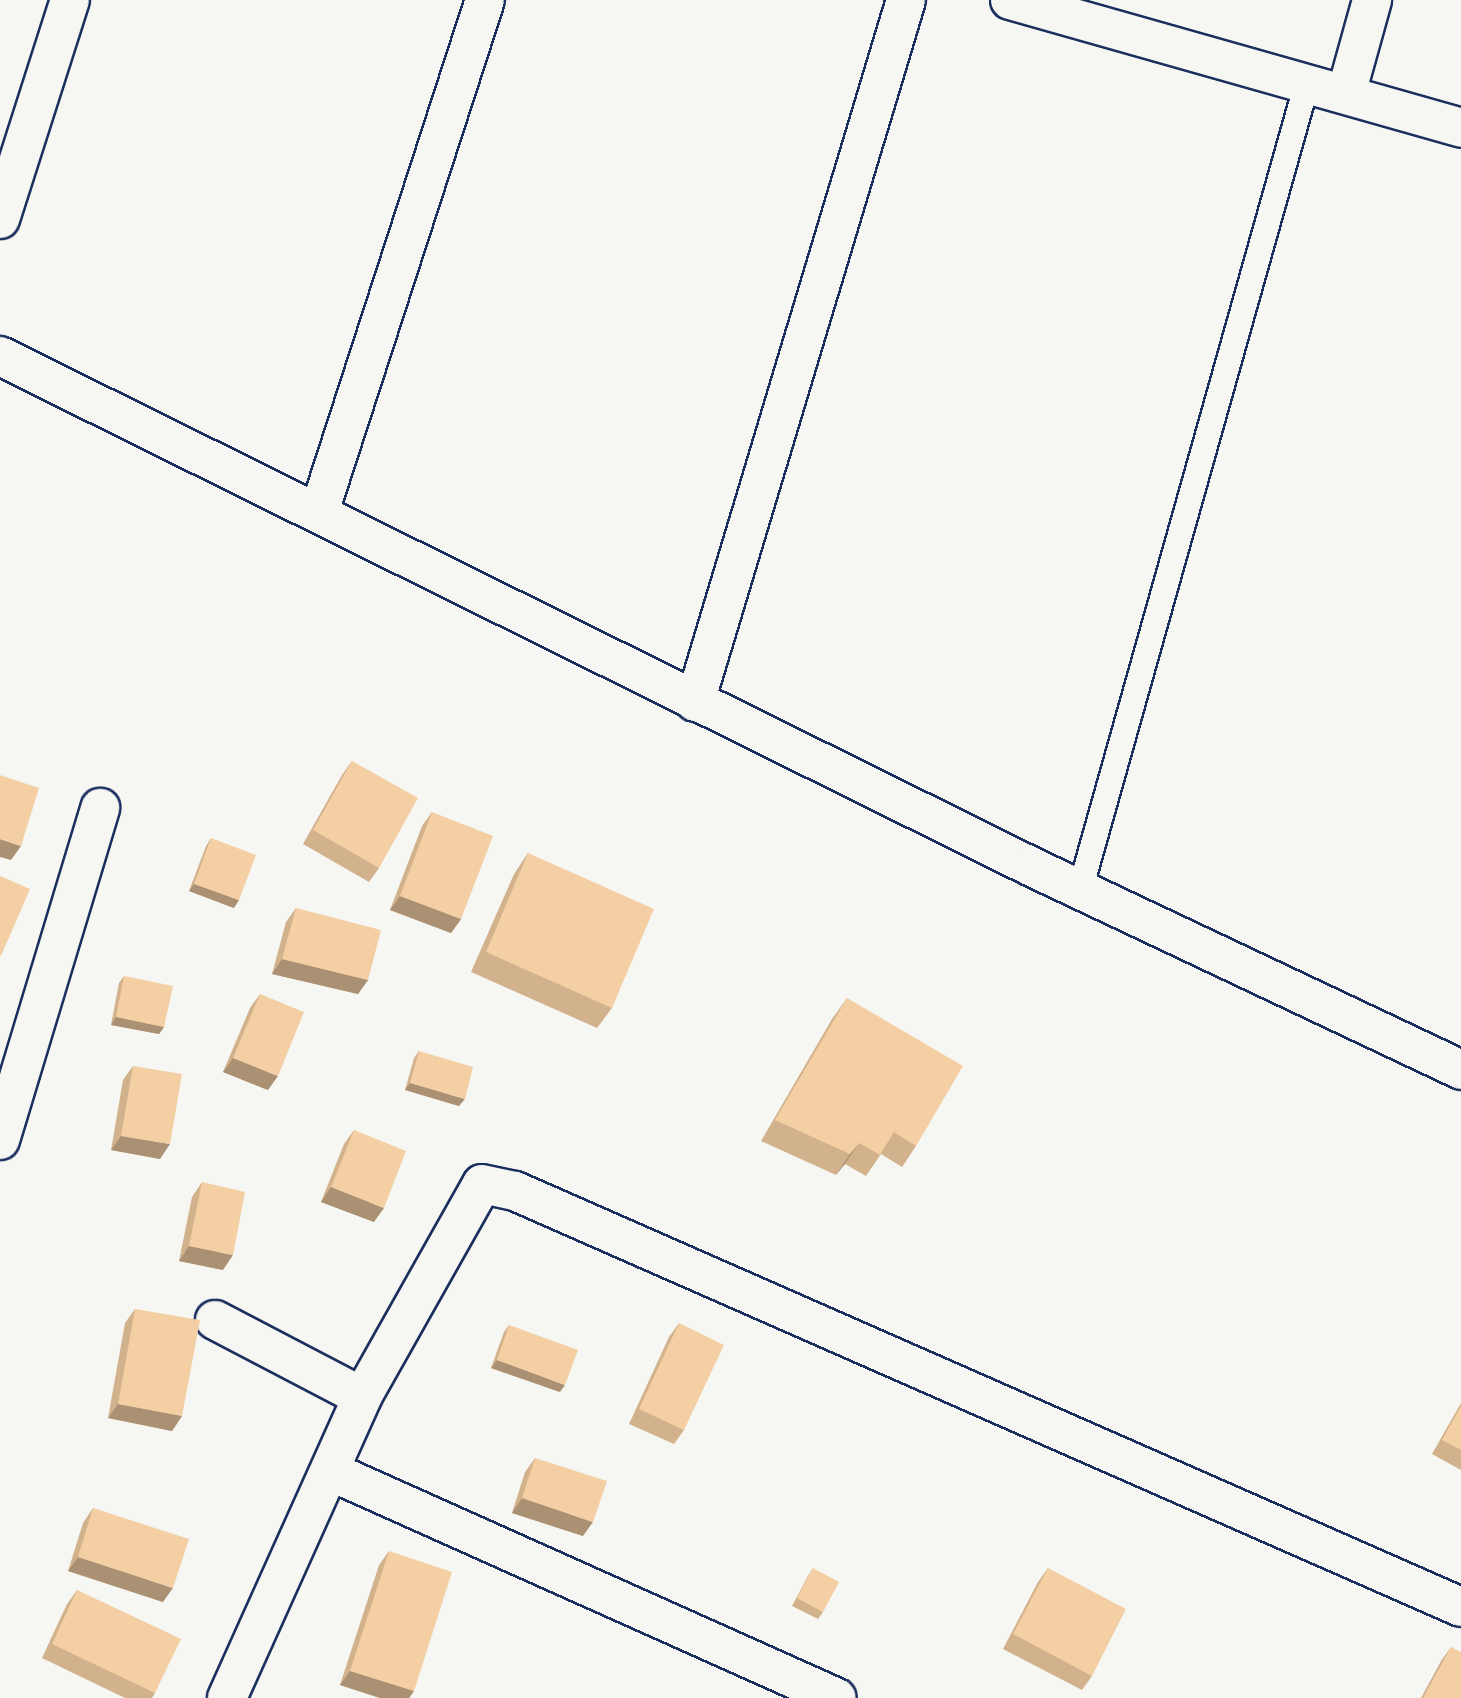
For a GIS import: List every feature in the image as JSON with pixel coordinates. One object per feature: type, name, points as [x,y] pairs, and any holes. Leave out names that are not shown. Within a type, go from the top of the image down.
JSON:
[{"type":"street","points":[[0,219],[70,0]]},
{"type":"street","points":[[320,512],[485,0]]},
{"type":"street","points":[[695,702],[906,0]]},
{"type":"street","points":[[1010,0],[1461,128]]},
{"type":"street","points":[[1346,94],[1372,0]]},
{"type":"street","points":[[0,356],[320,512],[695,702],[1080,890],[1461,1070]]},
{"type":"street","points":[[0,1140],[100,808]]},
{"type":"street","points":[[227,1698],[362,1398],[482,1184],[515,1191],[1461,1607]]},
{"type":"street","points":[[215,1320],[362,1398]]},
{"type":"street","points":[[330,1471],[837,1698]]},
{"type":"lane","points":[[1080,890],[1307,83]]},
{"type":"building","points":[[352,761],[418,798],[379,868],[313,830]]},
{"type":"building","points":[[0,775],[39,788],[21,846],[0,839]]},
{"type":"building","points":[[432,812],[493,836],[461,919],[400,896]]},
{"type":"building","points":[[211,838],[256,855],[239,900],[194,884]]},
{"type":"building","points":[[528,853],[654,909],[612,1008],[486,952]]},
{"type":"building","points":[[0,876],[30,889],[1,956],[0,956]]},
{"type":"building","points":[[296,908],[381,930],[368,980],[282,959]]},
{"type":"building","points":[[124,976],[173,986],[164,1027],[116,1017]]},
{"type":"building","points":[[260,994],[304,1012],[278,1076],[233,1058]]},
{"type":"building","points":[[847,998],[963,1066],[916,1146],[894,1132],[880,1155],[859,1143],[850,1154],[775,1120]]},
{"type":"building","points":[[419,1051],[473,1067],[465,1099],[410,1083]]},
{"type":"building","points":[[133,1066],[182,1074],[170,1144],[121,1136]]},
{"type":"building","points":[[354,1130],[406,1151],[384,1208],[331,1187]]},
{"type":"building","points":[[202,1182],[245,1192],[233,1255],[189,1246]]},
{"type":"building","points":[[135,1309],[200,1320],[182,1416],[118,1404]]},
{"type":"building","points":[[679,1323],[724,1345],[684,1430],[639,1409]]},
{"type":"building","points":[[509,1325],[578,1350],[565,1385],[497,1360]]},
{"type":"building","points":[[1461,1406],[1461,1450],[1442,1440]]},
{"type":"building","points":[[535,1458],[607,1481],[593,1522],[522,1498]]},
{"type":"building","points":[[93,1508],[189,1539],[173,1588],[78,1557]]},
{"type":"building","points":[[389,1551],[452,1572],[414,1691],[350,1671]]},
{"type":"building","points":[[813,1568],[839,1582],[823,1612],[797,1598]]},
{"type":"building","points":[[1048,1568],[1126,1609],[1092,1676],[1013,1634]]},
{"type":"building","points":[[77,1590],[181,1639],[155,1693],[52,1644]]},
{"type":"building","points":[[1451,1647],[1461,1652],[1461,1698],[1423,1698]]}]
